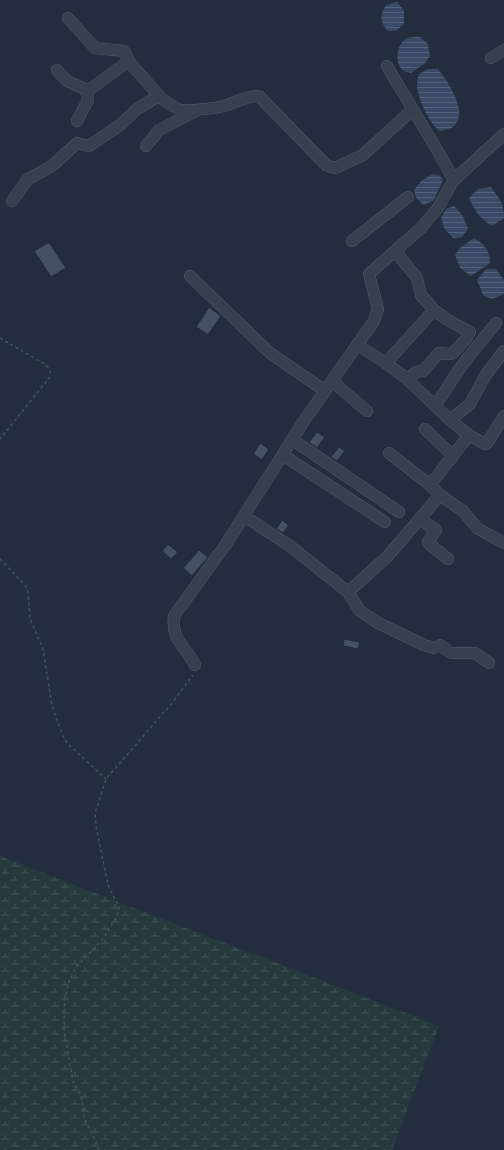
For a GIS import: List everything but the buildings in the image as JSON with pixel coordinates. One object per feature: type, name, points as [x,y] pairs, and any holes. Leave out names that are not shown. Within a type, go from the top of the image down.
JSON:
[{"type":"street","points":[[68,18],[93,46],[98,49],[122,50],[126,52],[129,61],[160,97],[171,105],[180,110],[224,106],[257,96],[260,97],[326,165],[335,168],[362,155],[412,110]]},
{"type":"street","points":[[491,58],[504,50]]},
{"type":"street","points":[[57,70],[67,81],[90,90],[129,61]]},
{"type":"street","points":[[387,66],[454,180]]},
{"type":"street","points":[[77,121],[88,100],[87,90]]},
{"type":"street","points":[[12,201],[28,179],[52,166],[77,143],[89,146],[120,125],[137,109],[155,98],[160,97]]},
{"type":"street","points":[[146,146],[159,130],[202,108]]},
{"type":"street","points":[[195,665],[191,657],[178,641],[172,627],[174,616],[226,544],[325,391],[374,321],[378,309],[369,274],[421,228],[437,209],[454,180],[504,134]]},
{"type":"street","points":[[352,241],[408,197]]},
{"type":"street","points":[[395,251],[417,278],[422,295],[426,302],[448,320],[469,331],[470,334],[453,353],[439,353],[423,371],[416,372],[407,379]]},
{"type":"street","points":[[190,276],[270,353],[325,391]]},
{"type":"street","points":[[386,363],[434,310]]},
{"type":"street","points":[[435,406],[462,365],[496,323]]},
{"type":"street","points":[[358,344],[407,379],[450,420],[486,444],[504,416]]},
{"type":"street","points":[[450,420],[470,404],[485,376],[504,351]]},
{"type":"street","points":[[332,381],[367,411]]},
{"type":"street","points":[[425,429],[453,456]]},
{"type":"street","points":[[430,485],[469,434]]},
{"type":"street","points":[[293,440],[399,512]]},
{"type":"street","points":[[389,453],[430,485],[440,496],[463,511],[477,528],[504,543]]},
{"type":"street","points":[[283,455],[385,522]]},
{"type":"street","points":[[348,592],[387,557],[440,496]]},
{"type":"street","points":[[244,516],[290,546],[348,592],[360,611],[378,623],[433,648],[440,645],[451,653],[475,653],[489,663]]},
{"type":"street","points":[[420,519],[436,529],[428,540],[428,543],[448,559]]},
{"type":"path","points":[[0,338],[43,363],[48,367],[51,374],[0,439]]},
{"type":"path","points":[[0,559],[25,585],[28,592],[30,619],[43,649],[52,706],[63,736],[67,743],[106,779]]},
{"type":"path","points":[[99,1150],[85,1120],[81,1095],[73,1081],[64,1031],[64,1007],[68,984],[76,967],[103,939],[117,916],[118,907],[108,885],[95,820],[95,813],[106,779],[172,703],[193,675],[195,665]]},
{"type":"green space","points":[[0,856],[439,1026],[392,1150],[0,1150]]},
{"type":"water","points":[[397,2],[404,10],[404,24],[396,31],[388,31],[381,19],[386,5]]},
{"type":"water","points":[[420,37],[428,44],[430,56],[425,63],[411,73],[405,71],[398,64],[398,51],[401,43],[407,38]]},
{"type":"water","points":[[428,69],[438,69],[454,93],[459,108],[459,114],[458,121],[452,128],[440,131],[436,128],[422,105],[417,87],[418,75]]},
{"type":"water","points":[[433,174],[440,176],[443,180],[433,201],[423,205],[416,197],[414,190],[422,180]]},
{"type":"water","points":[[491,187],[502,204],[504,213],[504,218],[492,226],[478,214],[469,198],[478,189]]},
{"type":"water","points":[[454,206],[463,216],[468,229],[462,237],[453,238],[444,228],[441,218],[446,209]]},
{"type":"water","points":[[474,238],[486,249],[489,255],[490,263],[471,276],[460,268],[455,255],[460,248]]},
{"type":"water","points":[[486,269],[496,269],[504,280],[504,294],[492,299],[483,295],[477,280]]}]
